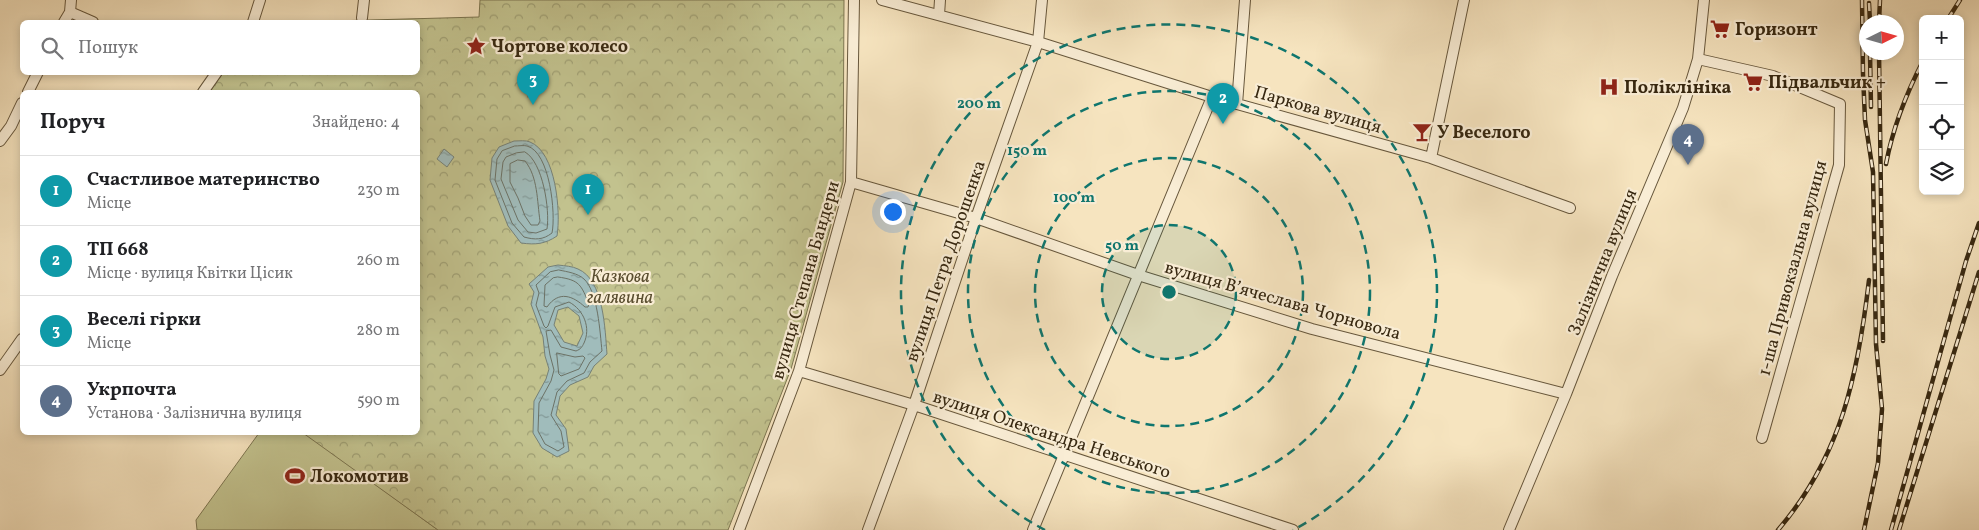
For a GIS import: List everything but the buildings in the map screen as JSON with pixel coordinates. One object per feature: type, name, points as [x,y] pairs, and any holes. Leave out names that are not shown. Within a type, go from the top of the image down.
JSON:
[{"type":"street","points":[[65,20],[70,12],[71,0]]},
{"type":"street","points":[[254,20],[260,0]]},
{"type":"street","points":[[362,18],[364,0]]},
{"type":"street","name":"вулиця Степана Бандери","points":[[739,530],[799,371],[851,182],[854,0]]},
{"type":"street","name":"Паркова вулиця","points":[[882,0],[1038,42],[1212,97],[1430,158],[1570,208]]},
{"type":"street","points":[[939,15],[940,0]]},
{"type":"street","name":"вулиця Петра Дорошенка","points":[[868,530],[914,405],[976,218],[1038,42],[1042,0]]},
{"type":"street","points":[[1237,104],[1245,0]]},
{"type":"street","points":[[1430,158],[1464,0]]},
{"type":"street","name":"Залізнична вулиця","points":[[1509,530],[1566,394],[1612,276],[1683,108],[1698,59],[1704,0]]},
{"type":"street","points":[[70,12],[88,20]]},
{"type":"street","name":"1-ша Привокзальна вулиця","points":[[1698,59],[1773,76],[1840,104],[1839,165],[1762,438]]},
{"type":"street","points":[[29,90],[36,75]]},
{"type":"street","points":[[204,90],[215,75]]},
{"type":"street","points":[[1033,530],[1212,97]]},
{"type":"street","points":[[0,141],[11,126],[20,107]]},
{"type":"street","name":"вулиця Вʼячеслава Чорновола","points":[[851,182],[976,218],[1138,275],[1312,329],[1566,394]]},
{"type":"street","points":[[0,370],[20,342]]},
{"type":"street","name":"вулиця Олександра Невського","points":[[799,371],[914,405],[1293,530]]},
{"type":"green space","name":"Казкова галявина","points":[[480,0],[844,0],[843,182],[791,369],[728,530],[438,530],[306,435],[420,435],[420,90],[210,90],[222,75],[420,75],[420,20],[369,20],[479,17]]},
{"type":"green space","name":"Локомотив","points":[[258,435],[307,435],[438,530],[197,530],[196,520]]},
{"type":"water","points":[[514,141],[528,141],[539,148],[551,170],[557,198],[558,225],[557,236],[548,241],[536,244],[521,243],[508,226],[490,180],[492,158],[499,147]]},
{"type":"water","points":[[444,149],[454,157],[447,167],[437,159]]},
{"type":"water","points":[[568,266],[576,268],[587,275],[598,294],[602,307],[607,354],[594,366],[588,377],[570,385],[560,396],[556,415],[566,429],[569,451],[557,457],[542,448],[533,433],[534,401],[546,379],[549,369],[545,356],[543,337],[531,304],[534,292],[529,284],[548,267]],"holes":[[[568,307],[579,316],[583,333],[577,346],[564,342],[554,325],[558,310]]]},
{"type":"railway","points":[[1862,0],[1865,120],[1873,172],[1876,344],[1882,409],[1878,463],[1864,530]]},
{"type":"railway","points":[[1879,15],[1880,0]]},
{"type":"railway","points":[[1951,15],[1960,0]]},
{"type":"railway","points":[[1869,3],[1870,15]]},
{"type":"railway","points":[[1870,60],[1871,107]]},
{"type":"railway","points":[[1879,60],[1883,341]]},
{"type":"railway","points":[[1886,164],[1892,137],[1901,111],[1919,69]]},
{"type":"railway","points":[[1891,530],[1966,261],[1979,223]]},
{"type":"railway","points":[[1899,530],[1979,272]]},
{"type":"railway","points":[[1778,530],[1800,502],[1818,473],[1832,443],[1852,381],[1865,315],[1869,280]]},
{"type":"place","name":"Горизонт","points":[[1720,29]]},
{"type":"place","name":"Чортове колесо","points":[[476,46]]},
{"type":"place","name":"Підвальчик +","points":[[1753,82]]},
{"type":"place","name":"Поліклініка","points":[[1609,87]]},
{"type":"place","name":"Веселі гірки","points":[[533,105]]},
{"type":"place","name":"ТП 668","points":[[1223,124]]},
{"type":"place","name":"У Веселого","points":[[1422,132]]},
{"type":"place","name":"Укрпочта","points":[[1688,165]]},
{"type":"place","name":"Счастливое материнство","points":[[588,215]]},
{"type":"place","name":"Локомотив","points":[[295,476]]}]
